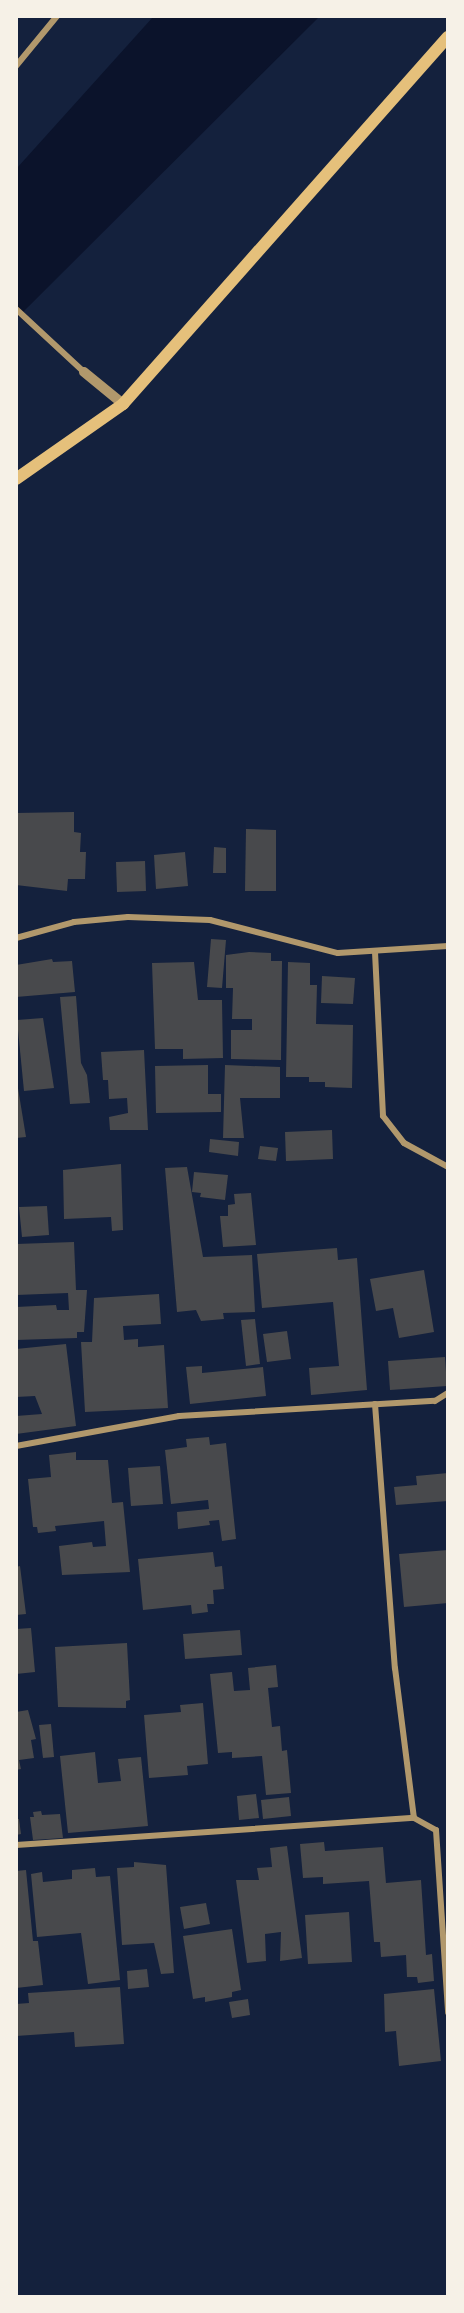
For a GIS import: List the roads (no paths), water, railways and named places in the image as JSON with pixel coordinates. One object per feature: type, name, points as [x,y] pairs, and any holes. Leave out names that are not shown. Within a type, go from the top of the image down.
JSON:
[{"type":"main road","points":[[16,479],[123,404],[447,37]]},
{"type":"street","points":[[16,66],[57,16]]},
{"type":"street","points":[[16,309],[84,372],[123,404]]},
{"type":"street","points":[[16,938],[74,922],[128,917],[210,920],[338,953],[447,946]]},
{"type":"street","points":[[375,952],[383,1116],[404,1143],[447,1167]]},
{"type":"street","points":[[16,1446],[179,1416],[435,1401],[447,1393]]},
{"type":"street","points":[[375,1404],[395,1668],[414,1818]]},
{"type":"street","points":[[16,1845],[414,1818],[436,1830],[447,2013]]},
{"type":"water","points":[[153,17],[319,17],[17,318],[17,168]]}]
